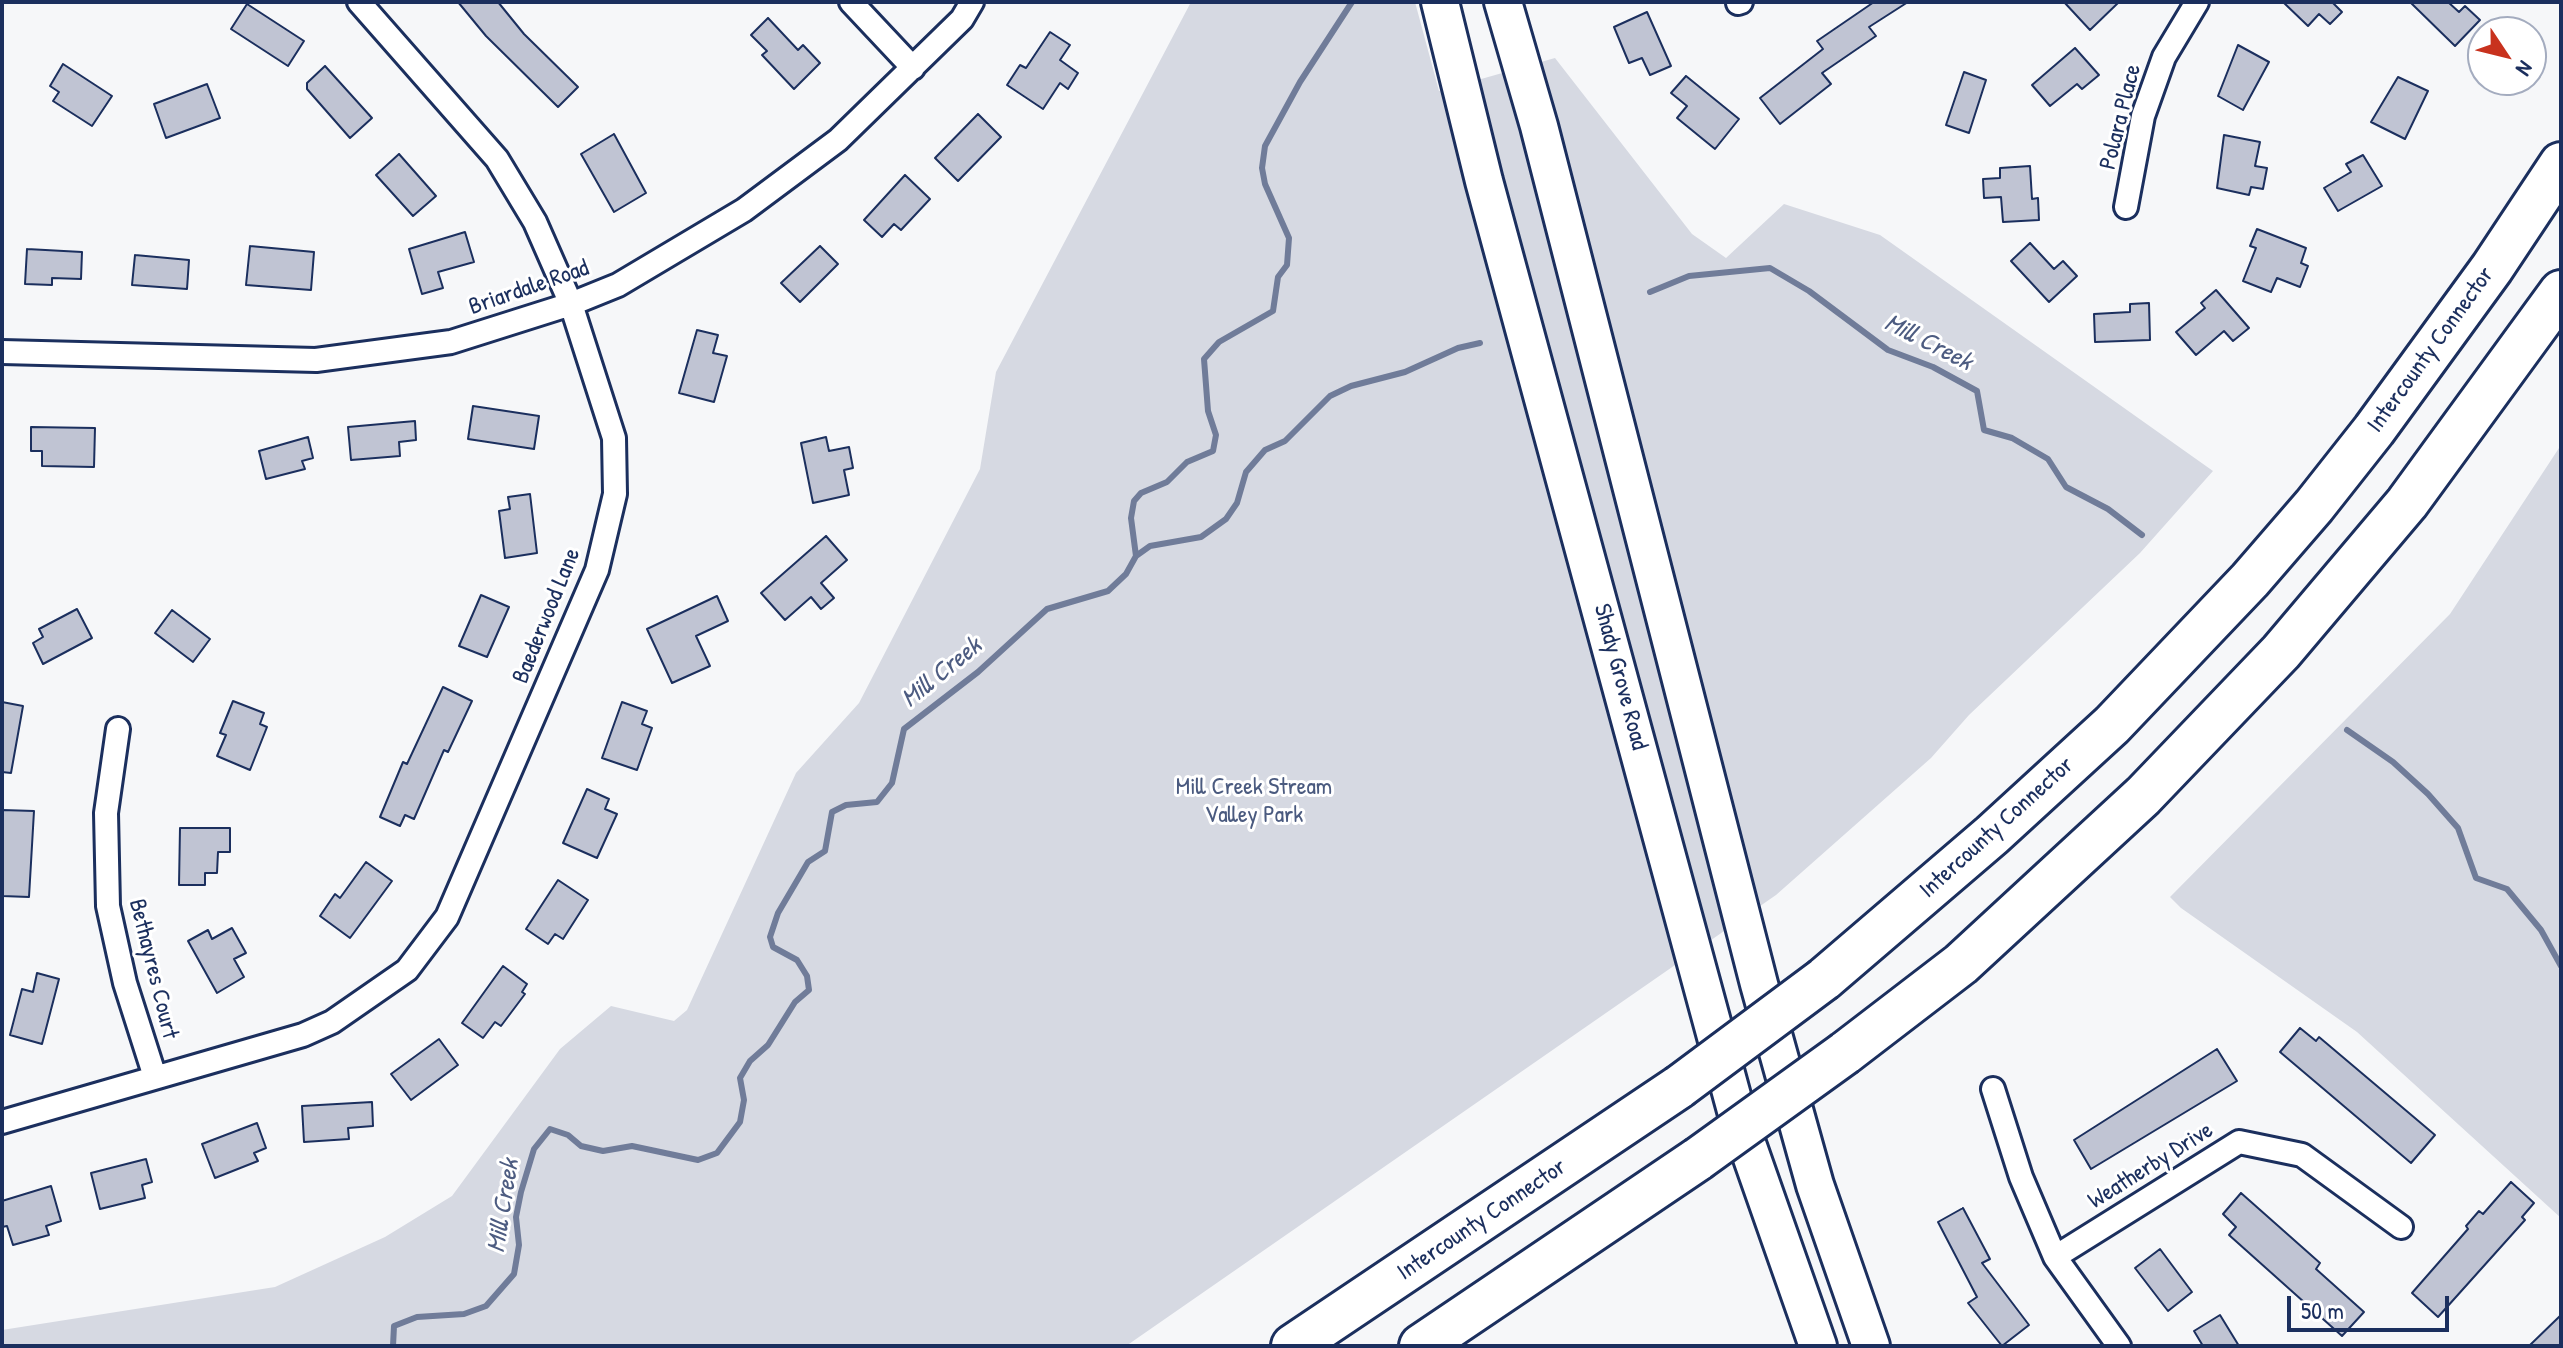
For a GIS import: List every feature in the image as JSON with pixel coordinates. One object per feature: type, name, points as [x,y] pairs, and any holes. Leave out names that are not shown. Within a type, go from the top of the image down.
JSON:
[{"type":"highway","name":"Intercounty Connector","points":[[1293,1346],[1679,1087],[1824,979],[1992,835],[2112,725],[2250,580],[2314,506],[2374,430],[2492,268],[2561,164]]},
{"type":"highway","points":[[1421,1346],[1698,1159],[1845,1053],[1961,964],[2143,796],[2281,652],[2407,503],[2561,292]]},
{"type":"main road","name":"Shady Grove Road","points":[[1440,2],[1484,181],[1738,1118],[1818,1346]]},
{"type":"main road","points":[[1503,2],[1539,126],[1759,984],[1815,1185],[1871,1346]]},
{"type":"street","name":"Baederwood Lane","points":[[2,1122],[303,1035],[332,1022],[407,970],[447,917],[597,570],[615,494],[614,438],[571,304],[535,222],[497,159],[359,2]]},
{"type":"street","points":[[851,2],[913,68]]},
{"type":"street","name":"Briardale Road","points":[[2,352],[316,360],[451,342],[571,304],[618,285],[744,210],[838,140],[962,19],[972,2]]},
{"type":"street","name":"Polara Place","points":[[2126,207],[2143,116],[2164,57],[2197,2]]},
{"type":"street","name":"Bethayres Court","points":[[118,729],[106,813],[108,906],[125,983],[155,1077]]},
{"type":"street","points":[[1993,1089],[2021,1177],[2055,1257],[2119,1346]]},
{"type":"street","name":"Weatherby Drive","points":[[2055,1257],[2239,1142],[2302,1155],[2401,1227]]},
{"type":"green space","name":"Mill Creek Stream Valley Park","points":[[1191,2],[1415,2],[1439,91],[1555,58],[1692,234],[1726,258],[1784,204],[1880,235],[2213,471],[2140,553],[1969,715],[1931,758],[1776,895],[1126,1346],[2,1346],[2,1330],[275,1287],[385,1237],[452,1196],[560,1049],[611,1006],[674,1021],[687,1010],[796,773],[859,703],[980,469],[996,372]]},
{"type":"green space","points":[[2561,445],[2561,1218],[2357,1032],[2181,908],[2170,897],[2450,614]]},
{"type":"building","points":[[458,2],[498,2],[524,34],[578,87],[558,107],[486,36]]},
{"type":"building","points":[[1874,2],[1908,2],[1869,27],[1876,36],[1822,73],[1831,84],[1780,124],[1760,98],[1823,49],[1817,41]]},
{"type":"building","points":[[2064,2],[2119,2],[2090,30]]},
{"type":"building","points":[[2283,2],[2332,2],[2342,12],[2330,24],[2319,14],[2308,26]]},
{"type":"building","points":[[2410,2],[2448,2],[2459,12],[2465,6],[2476,16],[2467,16],[2467,34],[2455,46]]},
{"type":"building","points":[[247,4],[304,41],[288,66],[231,29]]},
{"type":"building","points":[[1647,12],[1671,66],[1650,75],[1642,58],[1629,63],[1614,27]]},
{"type":"building","points":[[768,18],[798,50],[803,45],[820,63],[794,89],[762,55],[767,51],[751,35]]},
{"type":"building","points":[[1050,32],[1070,45],[1060,60],[1078,73],[1068,89],[1060,83],[1043,109],[1007,85],[1020,65],[1026,68]]},
{"type":"building","points":[[2238,45],[2269,62],[2243,110],[2218,96]]},
{"type":"building","points":[[2075,48],[2099,75],[2082,89],[2077,84],[2050,106],[2032,85]]},
{"type":"building","points":[[63,64],[112,96],[92,126],[53,101],[59,92],[50,86]]},
{"type":"building","points":[[325,66],[372,118],[350,138],[307,89],[307,83]]},
{"type":"building","points":[[1964,72],[1986,80],[1969,133],[1946,125]]},
{"type":"building","points":[[1686,76],[1739,119],[1715,149],[1677,118],[1687,106],[1671,93]]},
{"type":"building","points":[[2398,77],[2428,91],[2405,139],[2371,122]]},
{"type":"building","points":[[207,84],[220,118],[166,138],[154,104]]},
{"type":"building","points":[[978,114],[1001,137],[958,181],[935,158]]},
{"type":"building","points":[[614,134],[646,193],[614,212],[581,154]]},
{"type":"building","points":[[2224,135],[2260,142],[2255,166],[2267,168],[2263,189],[2251,187],[2249,195],[2217,188]]},
{"type":"building","points":[[399,154],[436,196],[413,216],[376,175]]},
{"type":"building","points":[[2363,155],[2382,186],[2338,211],[2324,188],[2351,172],[2346,164]]},
{"type":"building","points":[[2030,166],[2032,199],[2038,198],[2039,220],[2003,222],[2001,197],[1984,198],[1983,179],[2000,178],[2000,168]]},
{"type":"building","points":[[905,175],[930,199],[901,230],[894,224],[882,237],[864,220]]},
{"type":"building","points":[[2257,229],[2306,248],[2301,263],[2308,266],[2300,287],[2277,278],[2271,292],[2243,281],[2256,248],[2250,246]]},
{"type":"building","points":[[465,232],[474,262],[438,272],[443,288],[422,294],[409,249]]},
{"type":"building","points":[[2030,243],[2054,269],[2063,261],[2077,276],[2049,302],[2011,261]]},
{"type":"building","points":[[250,246],[314,252],[311,290],[246,285]]},
{"type":"building","points":[[820,246],[838,264],[800,302],[781,283]]},
{"type":"building","points":[[27,249],[82,252],[81,279],[52,278],[52,285],[25,284]]},
{"type":"building","points":[[135,255],[189,260],[187,289],[132,285]]},
{"type":"building","points":[[2216,290],[2249,328],[2233,341],[2224,331],[2196,355],[2176,332],[2205,308],[2201,303]]},
{"type":"building","points":[[2149,303],[2150,340],[2095,342],[2094,314],[2130,312],[2130,304]]},
{"type":"building","points":[[697,330],[718,335],[713,353],[727,356],[714,402],[679,393]]},
{"type":"building","points":[[473,406],[539,416],[534,449],[468,439]]},
{"type":"building","points":[[415,421],[416,440],[399,442],[400,456],[351,460],[348,427]]},
{"type":"building","points":[[31,427],[95,428],[94,467],[42,466],[42,451],[31,451]]},
{"type":"building","points":[[308,437],[313,458],[302,461],[305,469],[266,479],[259,451]]},
{"type":"building","points":[[826,437],[829,451],[849,447],[853,468],[844,470],[849,495],[813,503],[801,443]]},
{"type":"building","points":[[530,494],[537,553],[505,558],[499,511],[510,509],[508,497]]},
{"type":"building","points":[[826,536],[847,560],[821,583],[834,598],[821,609],[811,597],[785,620],[761,593]]},
{"type":"building","points":[[481,595],[509,607],[487,657],[459,646]]},
{"type":"building","points":[[717,596],[728,621],[696,636],[710,666],[672,683],[647,629]]},
{"type":"building","points":[[77,609],[92,638],[43,664],[33,643],[43,637],[39,629]]},
{"type":"building","points":[[172,610],[210,639],[193,662],[155,633]]},
{"type":"building","points":[[443,687],[472,701],[448,752],[444,750],[414,819],[405,815],[400,826],[380,817],[403,762],[407,764]]},
{"type":"building","points":[[233,701],[264,713],[260,724],[267,727],[250,770],[217,756],[226,735],[220,733]]},
{"type":"building","points":[[2,702],[23,706],[11,773],[2,772]]},
{"type":"building","points":[[622,702],[647,711],[642,724],[652,728],[637,770],[602,758]]},
{"type":"building","points":[[587,789],[609,799],[605,809],[617,814],[597,858],[563,843]]},
{"type":"building","points":[[2,810],[34,811],[29,897],[2,896]]},
{"type":"building","points":[[180,828],[230,828],[230,852],[218,852],[217,873],[205,873],[205,885],[179,885]]},
{"type":"building","points":[[366,862],[392,881],[350,938],[320,916],[335,894],[340,898]]},
{"type":"building","points":[[558,880],[588,900],[563,939],[555,934],[548,944],[526,929]]},
{"type":"building","points":[[232,928],[246,953],[234,959],[244,977],[217,993],[188,941],[208,930],[212,939]]},
{"type":"building","points":[[503,966],[527,984],[522,992],[525,994],[501,1026],[495,1022],[483,1038],[462,1023]]},
{"type":"building","points":[[37,973],[59,979],[42,1044],[10,1035],[22,989],[33,992]]},
{"type":"building","points":[[2300,1028],[2316,1041],[2319,1037],[2435,1135],[2411,1163],[2280,1052]]},
{"type":"building","points":[[439,1039],[458,1065],[411,1100],[391,1074]]},
{"type":"building","points":[[2217,1049],[2237,1081],[2091,1169],[2074,1140]]},
{"type":"building","points":[[372,1102],[373,1126],[348,1128],[349,1139],[304,1142],[302,1106]]},
{"type":"building","points":[[257,1123],[266,1148],[254,1153],[258,1161],[215,1178],[202,1144]]},
{"type":"building","points":[[146,1159],[152,1182],[142,1185],[145,1198],[100,1209],[91,1173]]},
{"type":"building","points":[[2511,1182],[2534,1203],[2522,1217],[2525,1220],[2438,1317],[2412,1293],[2468,1229],[2466,1226],[2479,1211],[2483,1214]]},
{"type":"building","points":[[51,1186],[61,1221],[46,1226],[49,1235],[13,1245],[7,1226],[2,1227],[2,1201]]},
{"type":"building","points":[[2241,1193],[2320,1263],[2316,1269],[2364,1312],[2342,1336],[2229,1235],[2236,1227],[2223,1214]]},
{"type":"building","points":[[1963,1208],[1990,1259],[1982,1263],[2029,1325],[2002,1346],[1968,1303],[1977,1297],[1938,1222]]},
{"type":"building","points":[[2160,1249],[2192,1292],[2168,1311],[2135,1268]]},
{"type":"building","points":[[2220,1315],[2239,1346],[2203,1346],[2194,1331]]},
{"type":"building","points":[[2561,1315],[2561,1346],[2529,1346]]},
{"type":"waterway","points":[[1136,556],[1131,518],[1134,501],[1141,493],[1167,482],[1187,462],[1213,451],[1216,435],[1208,411],[1204,359],[1219,342],[1273,311],[1278,277],[1287,265],[1289,238],[1265,184],[1262,168],[1265,146],[1300,82],[1352,2]]},
{"type":"waterway","name":"Mill Creek","points":[[1650,292],[1689,276],[1770,268],[1809,291],[1888,350],[1933,367],[1977,391],[1984,430],[2012,438],[2048,459],[2066,487],[2108,509],[2142,535]]},
{"type":"waterway","name":"Mill Creek","points":[[393,1346],[394,1326],[417,1317],[464,1314],[486,1306],[514,1274],[519,1245],[516,1217],[521,1192],[534,1149],[550,1129],[568,1135],[581,1146],[603,1151],[632,1146],[698,1160],[717,1153],[740,1122],[744,1100],[740,1078],[750,1061],[768,1045],[795,1002],[809,990],[807,976],[797,960],[773,947],[770,937],[778,913],[808,862],[825,851],[832,812],[846,805],[877,802],[892,783],[904,729],[978,672],[1047,609],[1108,591],[1126,574],[1136,556],[1150,546],[1201,537],[1226,519],[1237,503],[1246,472],[1265,450],[1285,441],[1330,396],[1351,386],[1405,372],[1458,348],[1480,343]]},
{"type":"waterway","name":"Mill Creek","points":[[2347,730],[2393,762],[2428,794],[2458,828],[2476,878],[2507,889],[2541,930],[2561,966]]}]
